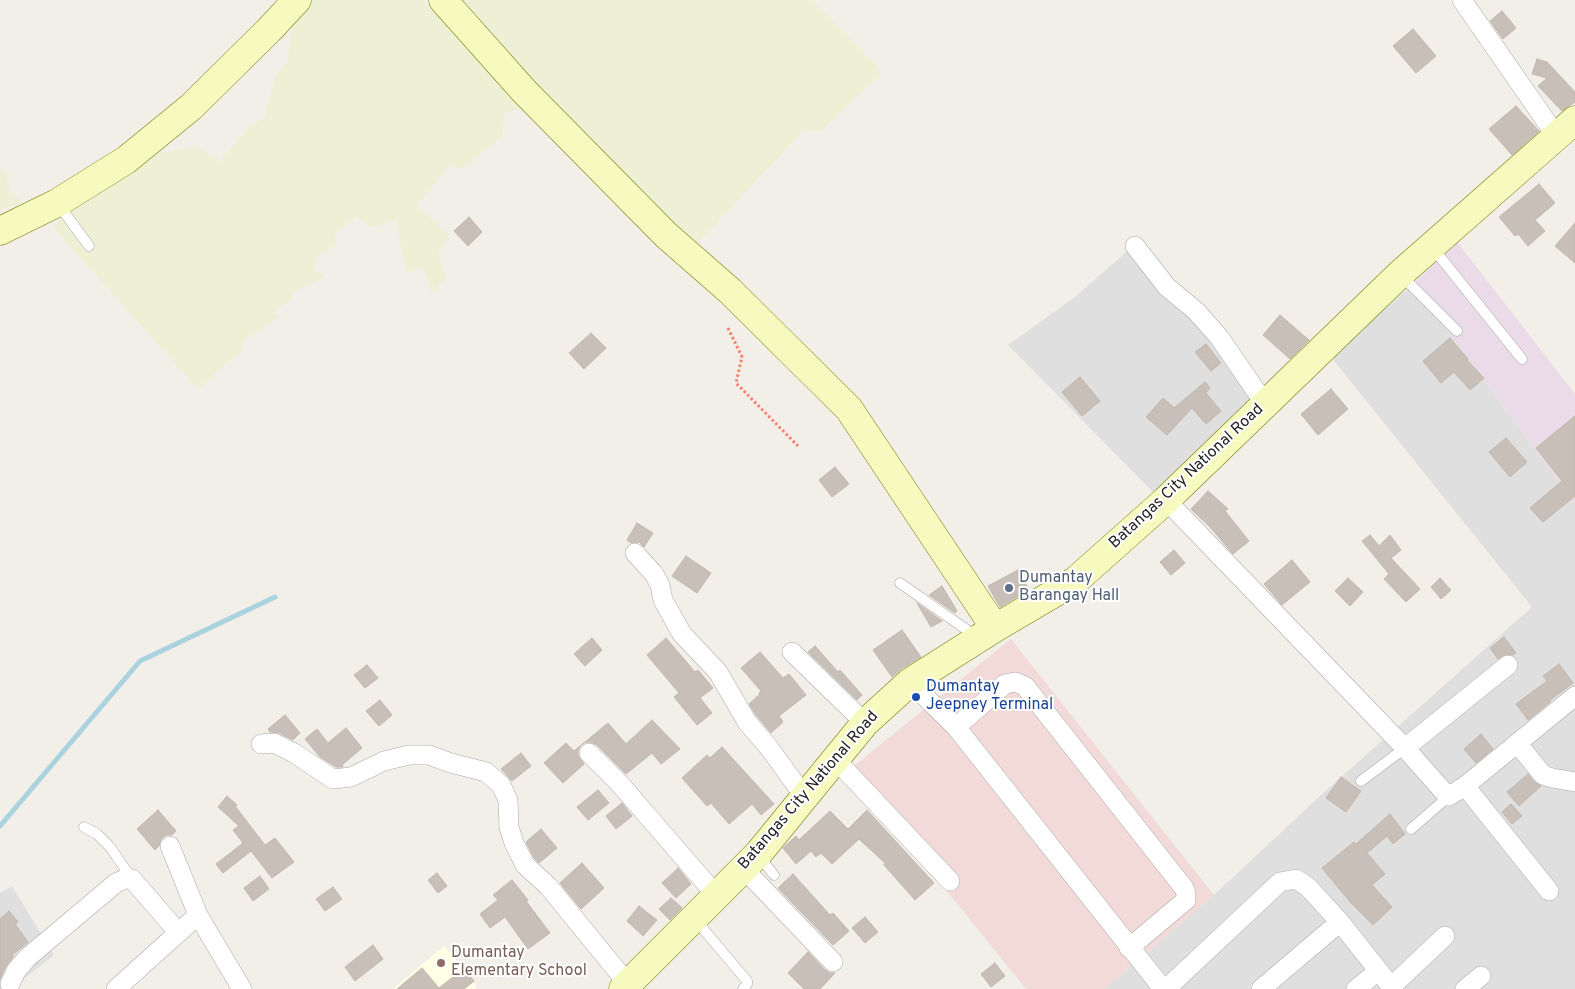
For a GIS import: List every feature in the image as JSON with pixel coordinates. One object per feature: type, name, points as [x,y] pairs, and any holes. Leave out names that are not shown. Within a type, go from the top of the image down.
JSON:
[{"type":"street","points":[[0,231],[57,203],[126,160],[191,107],[297,0]]},
{"type":"street","points":[[443,0],[524,91],[666,235],[730,291],[849,409],[986,633]]},
{"type":"street","points":[[1462,0],[1566,128]]},
{"type":"street","name":"Batangas City National Road","points":[[627,987],[751,861],[865,723],[910,682],[986,633],[1075,582],[1166,500],[1400,274],[1566,128]]},
{"type":"street","points":[[1136,246],[1167,287],[1196,311],[1218,337],[1265,404]]},
{"type":"street","points":[[1166,500],[1449,796],[1465,786],[1575,696]]},
{"type":"street","points":[[634,552],[654,574],[660,585],[663,600],[682,634],[718,672],[747,722],[770,748],[804,796]]},
{"type":"street","points":[[792,652],[865,723]]},
{"type":"street","points":[[1405,748],[1508,665]]},
{"type":"street","points":[[910,682],[956,727],[1129,948],[1164,989],[1280,882],[1296,879],[1308,887],[1340,922],[1392,988],[1444,936]]},
{"type":"street","points":[[956,727],[1005,684],[1015,682],[1025,686],[1159,856],[1184,888],[1186,900],[1129,948]]},
{"type":"street","points":[[261,744],[274,743],[294,753],[333,779],[350,777],[384,761],[409,754],[429,755],[486,772],[501,785],[508,800],[509,826],[514,843],[526,865],[548,886],[627,987]]},
{"type":"street","points":[[1517,743],[1543,775],[1575,782]]},
{"type":"street","points":[[589,753],[620,784],[716,895]]},
{"type":"street","points":[[836,760],[950,881]]},
{"type":"street","points":[[1465,786],[1549,891]]},
{"type":"street","points":[[170,846],[198,915],[242,989]]},
{"type":"street","points":[[751,861],[833,962]]},
{"type":"street","points":[[10,987],[16,971],[28,957],[116,883],[125,879],[132,879],[178,932]]},
{"type":"street","points":[[116,989],[198,915]]},
{"type":"street","points":[[1261,989],[1340,922]]},
{"type":"street","points":[[1356,989],[1378,971]]},
{"type":"street","points":[[1465,989],[1481,976]]},
{"type":"lane","points":[[57,203],[89,246]]},
{"type":"lane","points":[[1431,247],[1522,359]]},
{"type":"lane","points":[[1400,274],[1457,331]]},
{"type":"lane","points":[[900,583],[986,633]]},
{"type":"lane","points":[[1361,781],[1405,748]]},
{"type":"lane","points":[[1411,830],[1449,796]]},
{"type":"lane","points":[[84,827],[97,834],[110,847],[132,879]]},
{"type":"lane","points":[[751,861],[774,874]]},
{"type":"lane","points":[[694,918],[747,980],[747,984],[743,989]]},
{"type":"path","points":[[728,328],[742,357],[736,383],[798,446]]},
{"type":"shaded area","points":[[313,0],[423,0],[525,101],[518,110],[505,112],[502,137],[462,169],[449,166],[417,205],[449,235],[438,254],[446,278],[432,293],[422,266],[407,274],[396,219],[371,228],[357,216],[335,234],[337,244],[317,256],[313,269],[326,277],[292,292],[292,300],[277,308],[273,313],[278,317],[243,341],[242,351],[198,389],[52,226],[155,153],[198,147],[219,162],[250,126],[265,117],[276,74],[287,63],[294,19]]},
{"type":"shaded area","points":[[448,0],[812,0],[882,73],[821,131],[804,130],[692,249]]},
{"type":"shaded area","points":[[0,168],[6,175],[10,191],[20,200],[17,207],[3,208],[0,213]]},
{"type":"shaded area","points":[[1457,242],[1575,394],[1575,503],[1413,284]]},
{"type":"shaded area","points":[[1132,247],[1262,392],[1155,494],[1008,345],[1076,296]]},
{"type":"shaded area","points":[[1413,284],[1575,503],[1575,989],[1104,989],[1214,895],[1321,795],[1532,607],[1331,357]]},
{"type":"shaded area","points":[[1011,639],[1214,895],[1104,989],[1026,989],[849,770]]},
{"type":"shaded area","points":[[12,886],[54,955],[11,989],[0,989],[0,893]]},
{"type":"shaded area","name":"Dumantay Elementary School","points":[[444,946],[474,981],[476,989],[393,989]]},
{"type":"building","points":[[1502,11],[1516,28],[1503,39],[1490,21]]},
{"type":"building","points":[[1413,29],[1436,56],[1416,73],[1393,46]]},
{"type":"building","points":[[1537,59],[1547,62],[1575,92],[1575,102],[1562,111],[1538,86],[1547,78],[1532,74]]},
{"type":"building","points":[[1516,106],[1539,131],[1512,155],[1489,129]]},
{"type":"building","points":[[1539,184],[1555,203],[1535,220],[1545,231],[1528,246],[1518,234],[1515,236],[1499,217]]},
{"type":"building","points":[[469,217],[482,232],[468,246],[454,231]]},
{"type":"building","points":[[1575,223],[1575,263],[1555,246]]},
{"type":"building","points":[[1280,315],[1309,340],[1290,359],[1263,335]]},
{"type":"building","points":[[591,333],[606,348],[584,369],[569,353]]},
{"type":"building","points":[[1450,338],[1484,378],[1470,390],[1454,372],[1441,383],[1423,361]]},
{"type":"building","points":[[1206,344],[1221,363],[1211,371],[1195,352]]},
{"type":"building","points":[[1080,377],[1100,401],[1082,416],[1062,392]]},
{"type":"building","points":[[1205,382],[1210,388],[1206,393],[1221,411],[1206,424],[1192,408],[1167,435],[1146,417],[1163,398],[1174,408]]},
{"type":"building","points":[[1331,389],[1348,409],[1318,435],[1301,414]]},
{"type":"building","points":[[1575,416],[1575,496],[1543,522],[1530,508],[1562,481],[1536,448]]},
{"type":"building","points":[[1506,438],[1527,462],[1510,477],[1489,452]]},
{"type":"building","points":[[835,467],[849,484],[832,497],[819,480]]},
{"type":"building","points":[[1208,491],[1228,509],[1225,511],[1249,541],[1233,554],[1210,527],[1191,509]]},
{"type":"building","points":[[637,523],[653,533],[644,547],[639,542],[631,543],[627,540]]},
{"type":"building","points":[[1370,535],[1379,546],[1390,535],[1401,550],[1391,558],[1420,589],[1406,602],[1384,579],[1389,574],[1362,541]]},
{"type":"building","points":[[1174,550],[1185,563],[1171,575],[1160,562]]},
{"type":"building","points":[[686,556],[711,573],[697,593],[672,576]]},
{"type":"building","points":[[1292,560],[1310,582],[1282,605],[1264,584]]},
{"type":"building","points":[[1018,570],[1029,590],[1000,607],[988,586]]},
{"type":"building","points":[[1348,578],[1363,592],[1350,606],[1335,591]]},
{"type":"building","points":[[1440,578],[1451,590],[1441,599],[1431,587]]},
{"type":"building","points":[[942,586],[957,611],[955,613],[929,595]]},
{"type":"building","points":[[917,603],[942,621],[931,627]]},
{"type":"building","points":[[902,630],[921,657],[892,677],[873,650]]},
{"type":"building","points":[[1504,637],[1516,653],[1513,655],[1506,654],[1498,659],[1490,648]]},
{"type":"building","points":[[592,638],[602,650],[585,666],[574,654]]},
{"type":"building","points":[[666,638],[695,672],[698,670],[713,688],[700,698],[712,713],[697,725],[674,697],[679,693],[647,655]]},
{"type":"building","points":[[815,646],[862,695],[857,700],[808,652]]},
{"type":"building","points":[[760,652],[783,678],[789,674],[806,695],[779,716],[783,722],[771,733],[749,704],[761,691],[741,668]]},
{"type":"building","points":[[1559,664],[1573,683],[1528,720],[1516,704],[1547,681],[1543,676]]},
{"type":"building","points":[[367,665],[378,678],[365,688],[354,675]]},
{"type":"building","points":[[380,700],[392,715],[379,726],[366,711]]},
{"type":"building","points":[[285,715],[300,733],[293,740],[279,733],[270,732],[268,729]]},
{"type":"building","points":[[652,720],[680,749],[661,764],[652,753],[626,774],[597,745],[591,742],[582,744],[608,723],[626,744]]},
{"type":"building","points":[[346,728],[362,748],[342,765],[343,767],[336,767],[320,757],[305,739],[317,729],[328,743]]},
{"type":"building","points":[[1481,734],[1493,749],[1476,763],[1464,749]]},
{"type":"building","points":[[566,743],[574,751],[581,745],[578,755],[584,764],[563,783],[544,763]]},
{"type":"building","points":[[722,747],[774,804],[761,815],[752,804],[729,824],[711,803],[707,806],[682,778],[707,755],[710,758]]},
{"type":"building","points":[[521,753],[531,766],[512,781],[501,769]]},
{"type":"building","points":[[1528,774],[1534,782],[1541,786],[1519,806],[1507,792]]},
{"type":"building","points":[[1341,777],[1361,791],[1346,812],[1326,798]]},
{"type":"building","points":[[598,790],[609,803],[588,820],[577,807]]},
{"type":"building","points":[[227,796],[237,805],[235,806],[265,845],[275,838],[294,862],[272,878],[251,851],[223,873],[216,864],[243,843],[233,830],[239,826],[218,807]]},
{"type":"building","points":[[622,803],[632,816],[616,829],[606,816]]},
{"type":"building","points":[[1511,804],[1522,816],[1512,824],[1502,812]]},
{"type":"building","points":[[158,810],[176,831],[172,835],[166,835],[161,839],[159,846],[155,850],[137,829]]},
{"type":"building","points":[[867,810],[934,883],[915,900],[884,865],[885,863],[859,839],[832,864],[821,853],[816,857],[811,851],[796,864],[783,848],[796,836],[799,840],[830,811],[848,829]]},
{"type":"building","points":[[1390,814],[1405,834],[1393,844],[1387,836],[1367,853],[1385,874],[1372,885],[1392,907],[1373,925],[1351,903],[1322,868],[1354,842],[1356,844]]},
{"type":"building","points":[[541,829],[557,848],[539,863],[534,858],[526,842]]},
{"type":"building","points":[[582,863],[604,888],[581,909],[560,883]]},
{"type":"building","points":[[678,868],[691,884],[676,898],[662,883]]},
{"type":"building","points":[[437,873],[447,886],[438,893],[428,880]]},
{"type":"building","points":[[793,874],[830,915],[833,913],[849,931],[833,945],[778,888]]},
{"type":"building","points":[[260,876],[269,889],[253,901],[244,888]]},
{"type":"building","points":[[512,880],[550,933],[528,949],[505,917],[490,928],[480,914],[498,900],[493,895]]},
{"type":"building","points":[[333,887],[342,899],[325,911],[316,899]]},
{"type":"building","points":[[671,898],[682,908],[670,920],[659,909]]},
{"type":"building","points":[[639,906],[657,920],[643,936],[627,921]]},
{"type":"building","points":[[9,911],[18,922],[15,924],[28,942],[12,955],[13,957],[0,979],[0,919]]},
{"type":"building","points":[[865,917],[878,932],[865,943],[852,928]]},
{"type":"building","points":[[373,945],[383,959],[355,981],[345,967]]},
{"type":"building","points":[[808,952],[825,970],[835,973],[820,989],[804,989],[788,973]]},
{"type":"building","points":[[995,963],[1005,976],[991,987],[981,974]]},
{"type":"building","points":[[422,968],[439,988],[464,968],[474,981],[464,989],[397,989]]},
{"type":"waterway","points":[[0,826],[140,661],[275,597]]},
{"type":"place","name":"Dumantay Barangay Hall","points":[[1009,588]]},
{"type":"place","name":"Dumantay Jeepney Terminal","points":[[916,697]]},
{"type":"place","name":"Dumantay Elementary School","points":[[441,963]]}]
